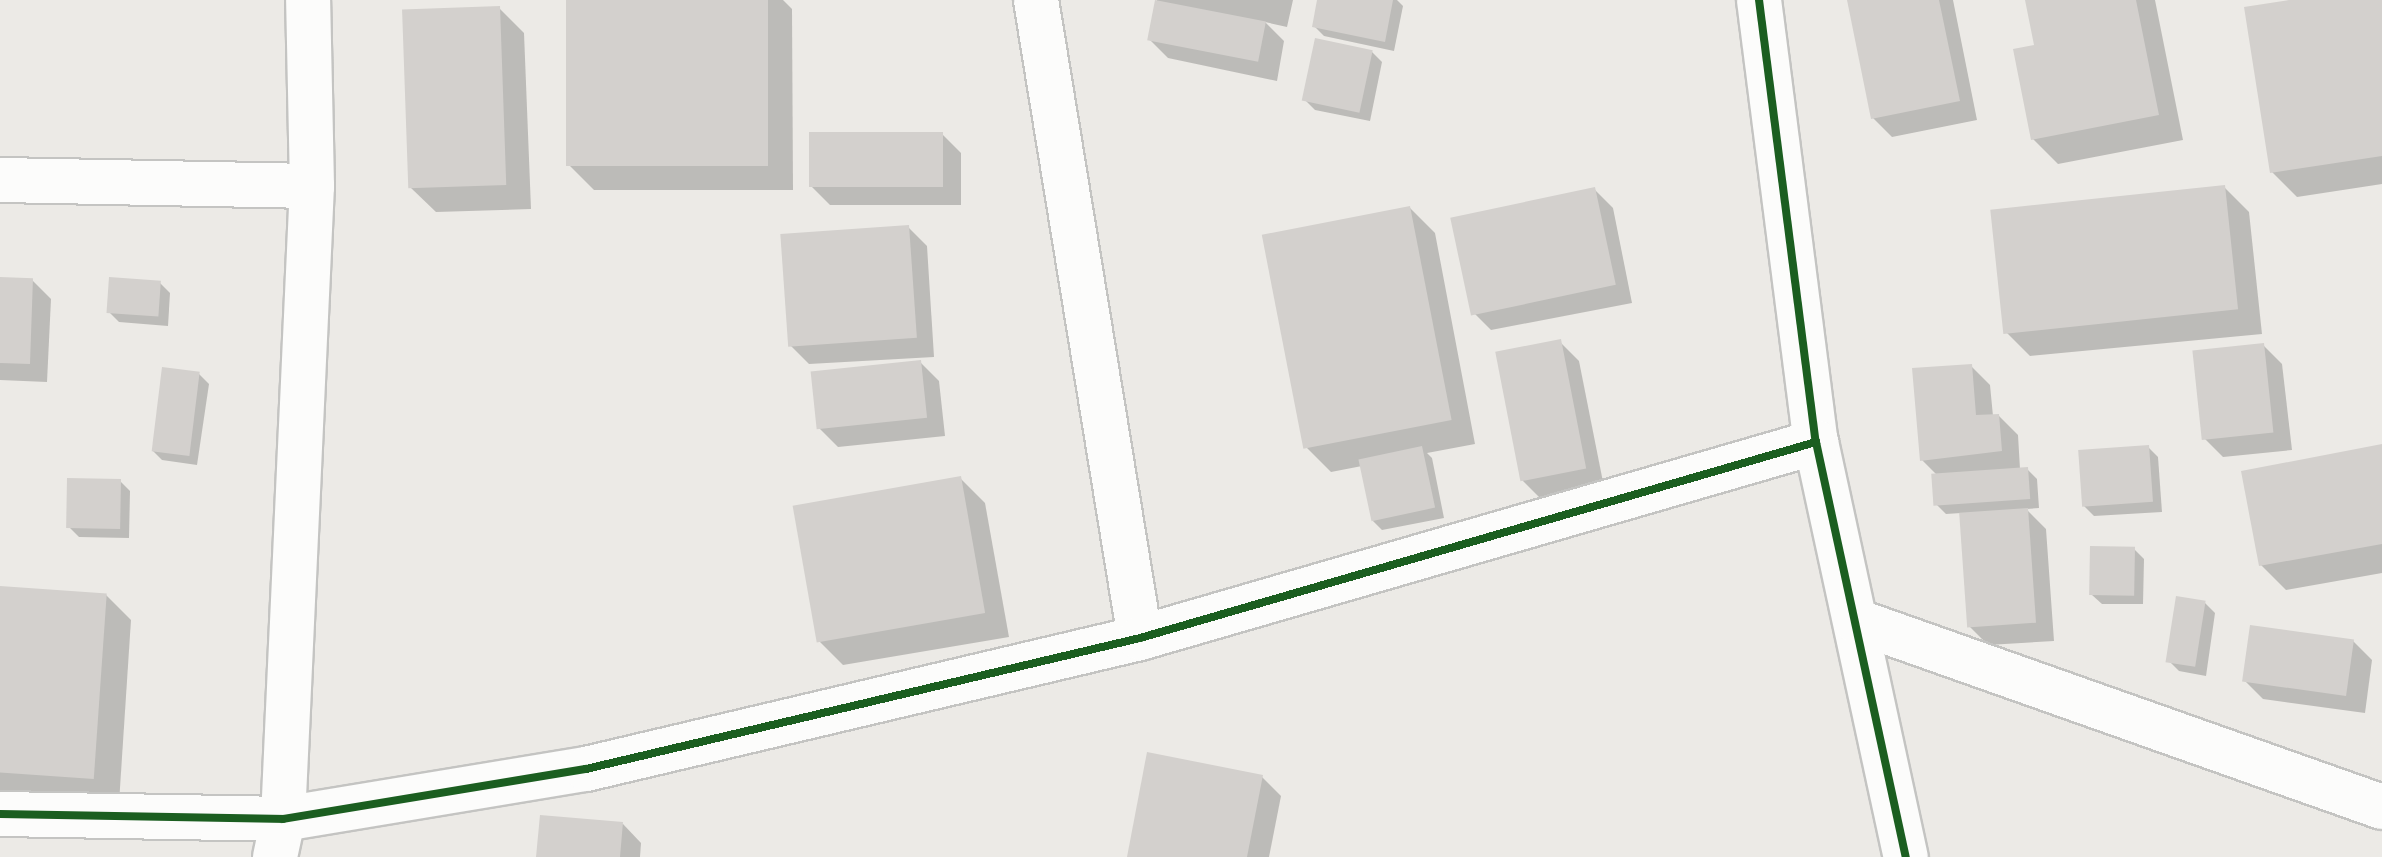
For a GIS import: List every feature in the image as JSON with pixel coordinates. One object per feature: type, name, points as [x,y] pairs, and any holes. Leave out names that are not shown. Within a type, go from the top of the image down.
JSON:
[{"type":"street","points":[[279,838],[312,186],[308,0]]},
{"type":"street","points":[[1036,0],[1140,638]]},
{"type":"street","points":[[1759,0],[1816,442],[1906,857]]},
{"type":"street","points":[[0,180],[312,186]]},
{"type":"street","points":[[0,814],[279,838],[1140,638],[1816,442]]},
{"type":"street","points":[[1856,621],[2382,807]]},
{"type":"building","points":[[566,0],[768,0],[768,166],[566,166]]},
{"type":"building","points":[[1155,0],[1266,22],[1258,62],[1147,40]]},
{"type":"building","points":[[1317,0],[1393,0],[1385,42],[1312,27]]},
{"type":"building","points":[[1847,0],[1939,0],[1960,101],[1871,119]]},
{"type":"building","points":[[2025,0],[2136,0],[2159,115],[2031,140],[2013,49],[2034,45]]},
{"type":"building","points":[[2289,0],[2382,0],[2382,156],[2270,173],[2244,7]]},
{"type":"building","points":[[500,6],[506,185],[408,188],[402,9]]},
{"type":"building","points":[[1315,38],[1373,50],[1359,113],[1302,101]]},
{"type":"building","points":[[809,132],[943,132],[943,187],[809,187]]},
{"type":"building","points":[[2225,185],[2238,309],[2003,334],[1990,210]]},
{"type":"building","points":[[1595,187],[1616,285],[1471,316],[1450,218]]},
{"type":"building","points":[[1410,206],[1452,420],[1303,449],[1262,235]]},
{"type":"building","points":[[909,225],[917,338],[788,347],[780,234]]},
{"type":"building","points":[[0,277],[33,278],[30,364],[0,363]]},
{"type":"building","points":[[109,277],[161,281],[158,317],[106,313]]},
{"type":"building","points":[[1561,339],[1586,469],[1520,481],[1495,352]]},
{"type":"building","points":[[2264,343],[2273,433],[2202,440],[2192,351]]},
{"type":"building","points":[[921,360],[927,418],[817,429],[811,372]]},
{"type":"building","points":[[1972,364],[1976,415],[1999,414],[2002,451],[1920,461],[1912,368]]},
{"type":"building","points":[[162,367],[200,372],[189,456],[152,451]]},
{"type":"building","points":[[2382,444],[2382,544],[2259,566],[2241,471]]},
{"type":"building","points":[[2149,445],[2153,502],[2082,507],[2078,450]]},
{"type":"building","points":[[1422,446],[1435,508],[1372,521],[1358,460]]},
{"type":"building","points":[[2028,467],[2030,499],[1933,506],[1931,474]]},
{"type":"building","points":[[961,476],[985,613],[817,643],[793,506]]},
{"type":"building","points":[[67,478],[121,479],[120,529],[66,528]]},
{"type":"building","points":[[2028,508],[2036,623],[1967,628],[1959,513]]},
{"type":"building","points":[[2090,546],[2135,547],[2134,596],[2089,595]]},
{"type":"building","points":[[0,586],[107,593],[94,779],[0,772]]},
{"type":"building","points":[[2176,596],[2206,601],[2195,667],[2166,662]]},
{"type":"building","points":[[2250,625],[2354,640],[2346,696],[2242,681]]},
{"type":"building","points":[[1147,752],[1263,775],[1247,857],[1127,857]]},
{"type":"building","points":[[540,815],[623,822],[620,857],[536,857]]},
{"type":"cycle path","points":[[1759,0],[1816,442],[1906,857]]},
{"type":"cycle path","points":[[0,814],[283,819],[586,769],[1140,638],[1816,442]]}]
